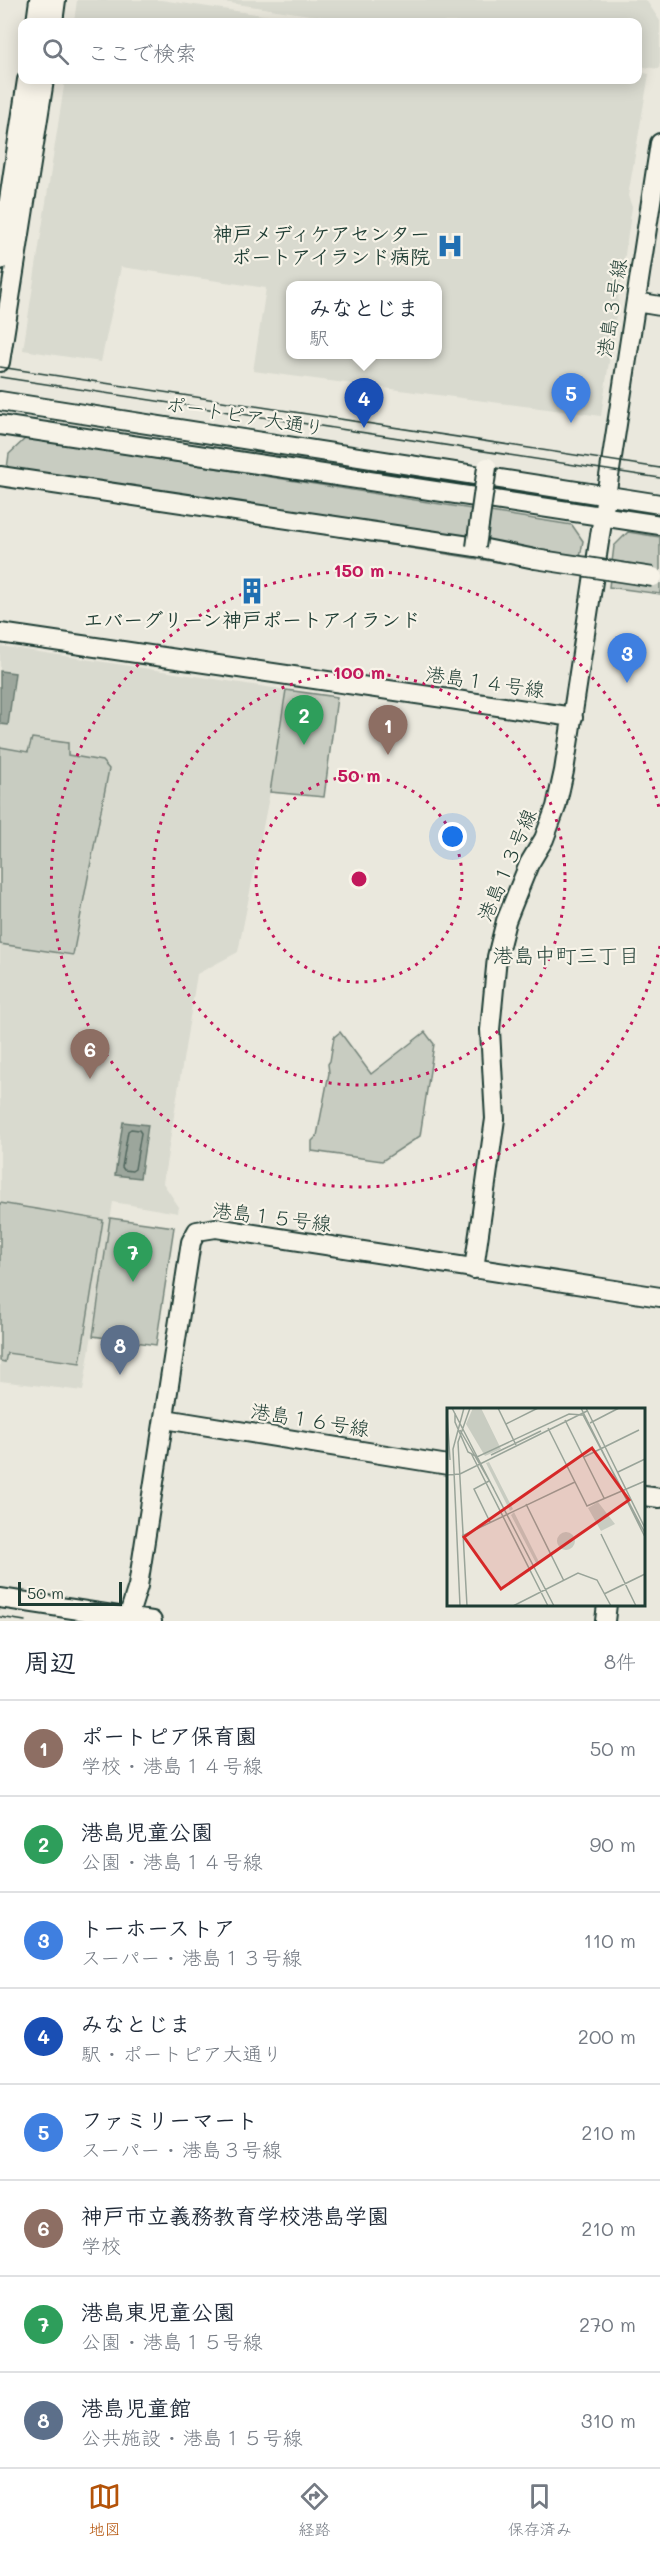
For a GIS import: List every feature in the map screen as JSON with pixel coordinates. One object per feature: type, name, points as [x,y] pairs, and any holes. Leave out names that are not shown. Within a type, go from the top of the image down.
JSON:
[{"type":"street","points":[[37,18],[39,0]]},
{"type":"street","points":[[54,18],[56,0]]},
{"type":"street","points":[[0,260],[26,84]]},
{"type":"street","points":[[0,362],[43,84]]},
{"type":"street","name":"港島３号線","points":[[602,516],[660,143]]},
{"type":"street","points":[[636,302],[660,306]]},
{"type":"street","name":"ポートピア大通り","points":[[0,401],[660,504]]},
{"type":"street","points":[[0,425],[660,525]]},
{"type":"street","points":[[476,547],[487,466]]},
{"type":"street","points":[[0,476],[476,547],[535,559],[656,577]]},
{"type":"street","name":"港島１３号線","points":[[474,1269],[495,1119],[490,1030],[497,957],[506,921],[529,864],[544,839],[556,807],[573,717],[602,516]]},
{"type":"street","name":"港島１４号線","points":[[0,633],[573,717]]},
{"type":"street","name":"港島１５号線","points":[[127,1619],[138,1586],[191,1242],[197,1231],[216,1228],[660,1297]]},
{"type":"street","name":"港島１６号線","points":[[165,1419],[447,1465]]},
{"type":"street","points":[[645,1496],[660,1498]]},
{"type":"street","points":[[0,1598],[152,1621]]},
{"type":"street","points":[[605,1621],[607,1606]]},
{"type":"shaded area","points":[[77,0],[161,0],[283,18],[75,18]]},
{"type":"shaded area","points":[[210,0],[646,0],[660,21],[659,69],[642,67],[642,18],[329,18]]},
{"type":"shaded area","name":"神戸メディケアセンター ポートアイランド病院","points":[[642,73],[649,74],[628,196],[632,207],[601,416],[253,371],[266,288],[121,267],[101,362],[23,350],[64,84],[642,84]]},
{"type":"shaded area","points":[[26,438],[572,525],[583,541],[577,575],[5,483],[9,454]]},
{"type":"shaded area","points":[[628,532],[660,537],[660,594],[609,587],[614,546]]},
{"type":"shaded area","points":[[0,646],[286,690],[270,792],[238,952],[197,974],[163,1183],[179,1207],[178,1213],[113,1202],[83,1391],[0,1381]]},
{"type":"shaded area","points":[[286,690],[337,697],[324,797],[270,792]]},
{"type":"shaded area","points":[[32,738],[68,743],[68,755],[102,761],[109,769],[73,955],[0,944],[0,747],[28,752]]},
{"type":"shaded area","points":[[340,1032],[371,1074],[425,1032],[434,1044],[420,1136],[382,1161],[312,1151],[312,1141],[317,1136],[334,1037]]},
{"type":"shaded area","points":[[0,1203],[103,1220],[80,1363],[7,1353],[5,1362],[0,1361]]},
{"type":"shaded area","points":[[110,1218],[174,1227],[156,1345],[93,1336]]},
{"type":"water","points":[[0,671],[15,673],[8,725],[0,724]]},
{"type":"water","points":[[123,1122],[148,1125],[140,1178],[115,1175]]},
{"type":"tram line","points":[[0,367],[660,468]]},
{"type":"tram line","points":[[0,377],[660,478]]},
{"type":"tram line","points":[[0,1617],[25,1621]]},
{"type":"place","name":"神戸メディケアセンター ポートアイランド病院","points":[[450,246]]},
{"type":"place","name":"ファミリーマート","points":[[571,423]]},
{"type":"place","name":"みなとじま","points":[[364,428]]},
{"type":"place","name":"エバーグリーン神戸ポートアイランド","points":[[252,591]]},
{"type":"place","name":"トーホーストア","points":[[627,683]]},
{"type":"place","name":"港島児童公園","points":[[304,745]]},
{"type":"place","name":"ポートピア保育園","points":[[388,755]]},
{"type":"place","name":"神戸市立義務教育学校港島学園","points":[[90,1079]]},
{"type":"place","name":"港島東児童公園","points":[[133,1282]]},
{"type":"place","name":"港島児童館","points":[[120,1375]]},
{"type":"district","name":"港島中町三丁目","points":[[566,956]]}]
